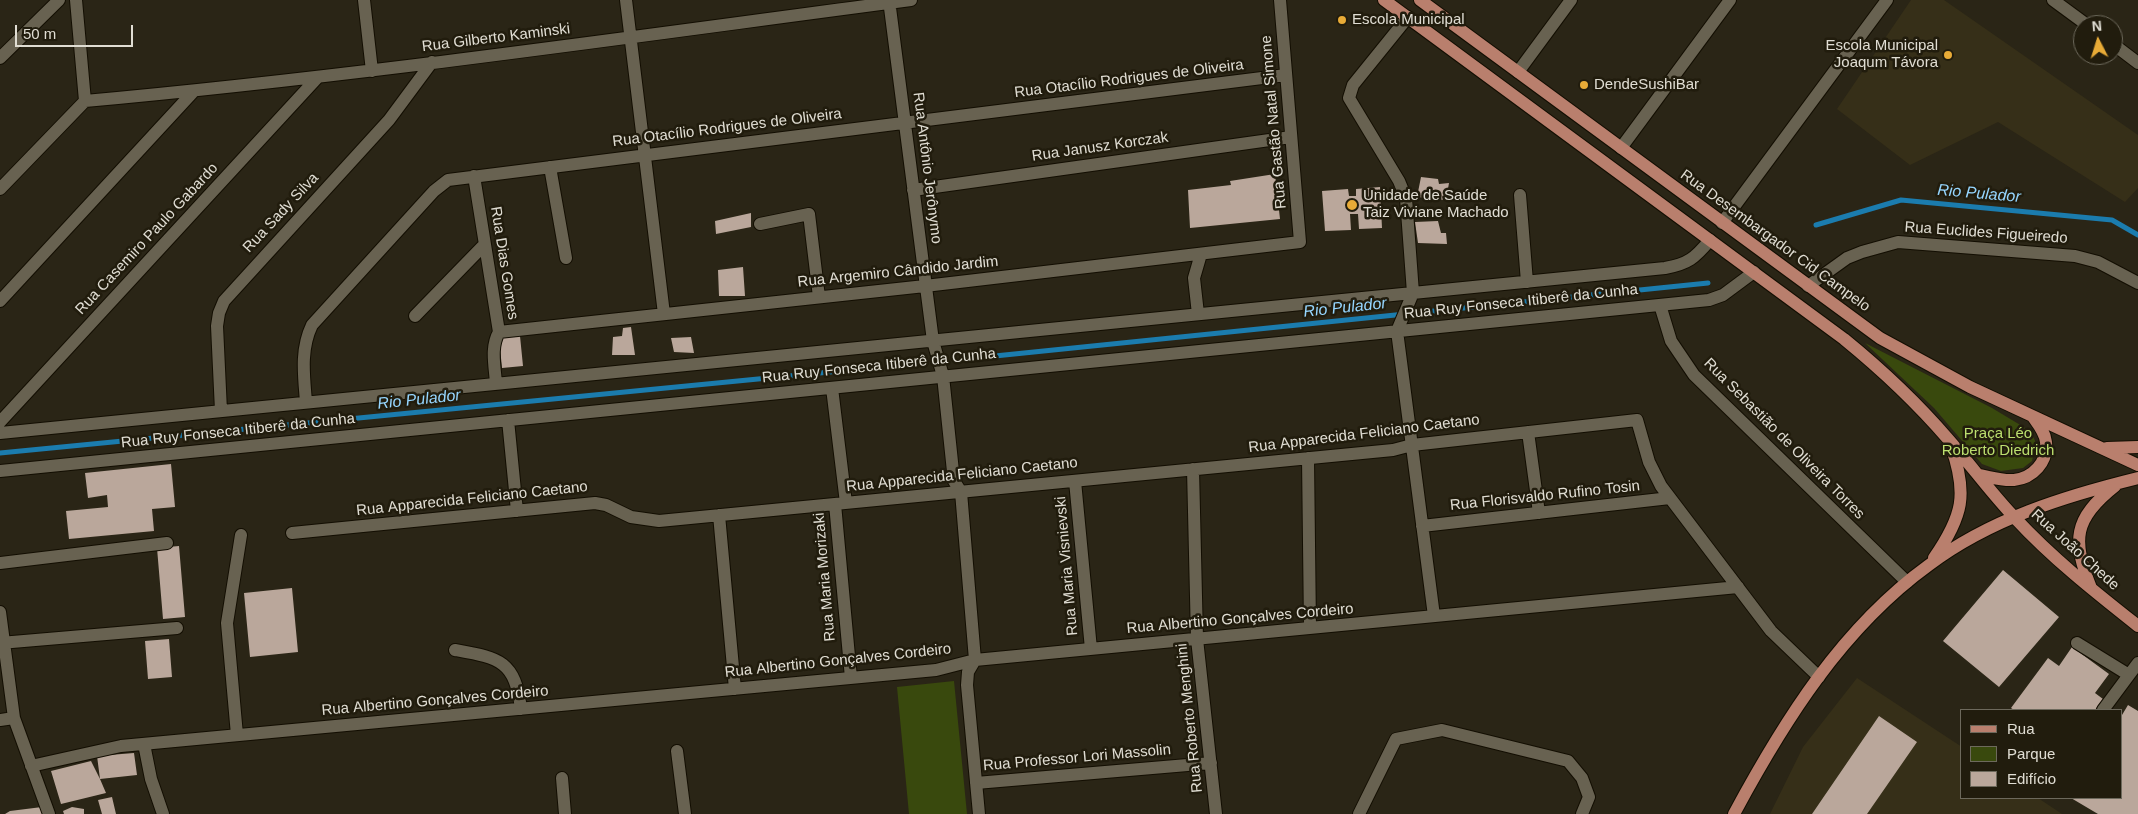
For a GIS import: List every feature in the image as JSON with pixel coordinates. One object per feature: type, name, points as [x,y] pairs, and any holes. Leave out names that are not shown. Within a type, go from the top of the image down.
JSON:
[{"type":"main road","points":[[1384,0],[1868,358],[1920,407],[2014,517]]},
{"type":"main road","name":"Rua Desembargador Cid Campelo","points":[[1420,0],[1855,321],[1909,355],[2032,416],[2138,465]]},
{"type":"main road","points":[[1710,240],[1722,223]]},
{"type":"main road","points":[[1978,475],[2000,480],[2015,480],[2027,476],[2039,468],[2045,455],[2046,442],[2042,431],[2032,416]]},
{"type":"main road","points":[[1930,564],[1947,538],[1960,506],[1961,478],[1948,439]]},
{"type":"main road","points":[[2104,448],[2138,447]]},
{"type":"main road","points":[[1734,814],[1785,725],[1819,677],[1852,636],[1907,582],[1930,564],[1964,542],[2014,517],[2063,499],[2118,482],[2138,478]]},
{"type":"main road","points":[[2092,590],[2082,565],[2078,548],[2079,532],[2084,518],[2092,506],[2118,482]]},
{"type":"main road","name":"Rua João Chede","points":[[2014,517],[2092,590],[2138,626]]},
{"type":"street","points":[[0,58],[60,0]]},
{"type":"street","points":[[0,189],[84,101],[76,0]]},
{"type":"street","points":[[364,0],[372,70]]},
{"type":"street","points":[[626,0],[664,314]]},
{"type":"street","name":"Rua Gilberto Kaminski","points":[[84,101],[318,77],[889,1],[911,0]]},
{"type":"street","name":"Rua Gastão Natal Simone","points":[[1280,0],[1300,242]]},
{"type":"street","points":[[1518,72],[1571,0]]},
{"type":"street","points":[[1620,148],[1730,0]]},
{"type":"street","points":[[1722,223],[1887,0]]},
{"type":"street","points":[[2053,0],[2073,15]]},
{"type":"street","name":"Rua Antônio Jerônymo","points":[[889,1],[925,286],[933,340],[943,376],[954,481],[961,492],[975,660]]},
{"type":"street","points":[[1408,17],[1353,85],[1349,98],[1403,189],[1414,293],[1397,331],[1434,616]]},
{"type":"street","points":[[2123,52],[2138,63]]},
{"type":"street","name":"Rua Sady Silva","points":[[221,411],[217,326],[219,313],[224,301],[388,120],[432,62]]},
{"type":"street","name":"Rua Otacílio Rodrigues de Oliveira","points":[[306,402],[304,351],[306,338],[312,325],[434,191],[448,180],[1286,76]]},
{"type":"street","name":"Rua Casemiro Paulo Gabardo","points":[[0,422],[318,77]]},
{"type":"street","points":[[0,301],[194,91]]},
{"type":"street","name":"Rua Janusz Korczak","points":[[913,190],[1291,137]]},
{"type":"street","points":[[550,167],[566,258]]},
{"type":"street","name":"Rua Dias Gomes","points":[[474,176],[499,332],[494,341],[493,349],[496,384]]},
{"type":"street","points":[[1520,195],[1527,282]]},
{"type":"street","points":[[760,224],[809,214],[819,297]]},
{"type":"street","name":"Rua Ruy Fonseca Itiberê da Cunha","points":[[0,433],[1675,266],[1697,256],[1710,240]]},
{"type":"street","name":"Rua Argemiro Cândido Jardim","points":[[499,332],[925,286],[1300,242]]},
{"type":"street","name":"Rua Euclides Figueiredo","points":[[1808,286],[1847,258],[1898,242],[2075,256],[2098,262],[2138,283]]},
{"type":"street","points":[[415,316],[485,244]]},
{"type":"street","points":[[1198,314],[1194,278],[1201,254]]},
{"type":"street","name":"Rua Ruy Fonseca Itiberê da Cunha","points":[[0,471],[1660,305],[1716,298],[1754,272]]},
{"type":"street","name":"Rua Sebastião de Oliveira Torres","points":[[1660,305],[1671,341],[1694,375],[1907,582]]},
{"type":"street","name":"Rua Maria Morizaki","points":[[832,388],[851,678]]},
{"type":"street","points":[[508,420],[517,511]]},
{"type":"street","name":"Rua Apparecida Feliciano Caetano","points":[[292,533],[600,503],[630,517],[650,521],[1393,450],[1412,445],[1638,420],[1654,474],[1670,498]]},
{"type":"street","points":[[1528,432],[1539,513]]},
{"type":"street","points":[[1308,458],[1310,628]]},
{"type":"street","name":"Rua Roberto Menghini","points":[[1193,469],[1197,639],[1216,814]]},
{"type":"street","name":"Rua Maria Visnievski","points":[[1075,481],[1092,649]]},
{"type":"street","points":[[1670,498],[1778,639],[1819,677]]},
{"type":"street","name":"Rua Florisvaldo Rufino Tosin","points":[[1422,526],[1670,498]]},
{"type":"street","points":[[719,515],[735,689]]},
{"type":"street","points":[[237,735],[227,623],[241,535]]},
{"type":"street","points":[[0,563],[167,543]]},
{"type":"street","name":"Rua Albertino Gonçalves Cordeiro","points":[[31,766],[104,749],[144,744],[936,670],[975,660],[1738,587]]},
{"type":"street","points":[[0,612],[2,643],[14,718],[49,814]]},
{"type":"street","points":[[2,643],[177,628]]},
{"type":"street","points":[[2077,643],[2129,675]]},
{"type":"street","points":[[455,650],[486,655],[498,660],[507,669],[518,688],[521,709]]},
{"type":"street","points":[[975,660],[968,672],[967,685],[979,814]]},
{"type":"street","points":[[2104,709],[2138,663]]},
{"type":"street","points":[[0,720],[14,718]]},
{"type":"street","points":[[1359,814],[1396,739],[1442,730],[1568,761],[1582,778],[1589,797],[1582,814]]},
{"type":"street","points":[[144,744],[151,779],[163,814]]},
{"type":"street","points":[[677,751],[685,814]]},
{"type":"street","name":"Rua Professor Lori Massolin","points":[[976,783],[1210,763]]},
{"type":"street","points":[[562,778],[566,814]]},
{"type":"shaded area","name":"Escola Municipal Joaqum Távora","points":[[1911,0],[1944,0],[2138,135],[2138,188],[2125,202],[1998,122],[1910,165],[1837,109]]},
{"type":"shaded area","points":[[1857,678],[1960,746],[1960,799],[2040,799],[2062,814],[1770,814],[1803,747]]},
{"type":"green space","name":"Praça Léo Roberto Diedrich","points":[[1865,343],[1992,408],[2027,429],[2032,434],[2036,443],[2032,461],[2023,468],[2001,471],[1982,464],[1934,408]]},
{"type":"green space","points":[[954,681],[967,814],[909,814],[897,687]]},
{"type":"building","points":[[1275,174],[1280,219],[1190,228],[1188,190],[1231,185],[1230,181]]},
{"type":"building","points":[[1421,177],[1438,179],[1439,184],[1449,183],[1446,200],[1417,197]]},
{"type":"building","name":"Unidade de Saúde Taiz Viviane Machado","points":[[1380,187],[1382,228],[1359,229],[1358,214],[1350,214],[1351,230],[1325,231],[1322,191],[1348,189],[1349,196],[1356,196],[1356,189]]},
{"type":"building","points":[[751,213],[751,227],[716,234],[715,221]]},
{"type":"building","points":[[1438,221],[1441,233],[1446,233],[1447,244],[1418,243],[1415,222]]},
{"type":"building","points":[[743,267],[745,296],[719,296],[718,270]]},
{"type":"building","points":[[631,327],[635,355],[612,355],[613,337],[622,336],[623,328]]},
{"type":"building","points":[[520,336],[523,366],[502,368],[499,338]]},
{"type":"building","points":[[691,337],[694,353],[674,352],[671,338]]},
{"type":"building","points":[[171,464],[175,507],[152,509],[154,531],[69,539],[66,511],[108,507],[107,495],[88,498],[85,473]]},
{"type":"building","points":[[179,546],[185,617],[163,619],[157,548]]},
{"type":"building","points":[[2003,570],[2059,617],[1999,687],[1943,641]]},
{"type":"building","points":[[292,588],[298,652],[250,657],[244,593]]},
{"type":"building","points":[[169,639],[172,677],[148,679],[145,641]]},
{"type":"building","points":[[2072,647],[2109,674],[2095,693],[2103,699],[2096,709],[2011,708],[2048,658],[2059,666]]},
{"type":"building","points":[[2128,705],[2138,711],[2138,814],[2098,814],[2073,799],[2123,799],[2123,713]]},
{"type":"building","points":[[1879,716],[1917,742],[1867,814],[1812,814]]},
{"type":"building","points":[[134,753],[137,775],[100,779],[97,756]]},
{"type":"building","points":[[91,761],[106,793],[61,804],[51,771]]},
{"type":"building","points":[[112,797],[116,814],[102,814],[98,800]]},
{"type":"building","points":[[42,807],[45,814],[5,814],[10,811]]},
{"type":"building","points":[[72,807],[84,809],[84,814],[64,814],[63,811]]},
{"type":"waterway","name":"Rio Pulador","points":[[1816,225],[1901,200],[2112,220],[2138,235]]},
{"type":"waterway","name":"Rio Pulador","points":[[985,357],[1708,283]]},
{"type":"waterway","name":"Rio Pulador","points":[[0,453],[840,371]]},
{"type":"place","name":"Escola Municipal","points":[[1342,20]]},
{"type":"place","name":"Escola Municipal Joaqum Távora","points":[[1948,55]]},
{"type":"place","name":"DendeSushiBar","points":[[1584,85]]},
{"type":"place","name":"Unidade de Saúde Taiz Viviane Machado","points":[[1352,205]]}]
